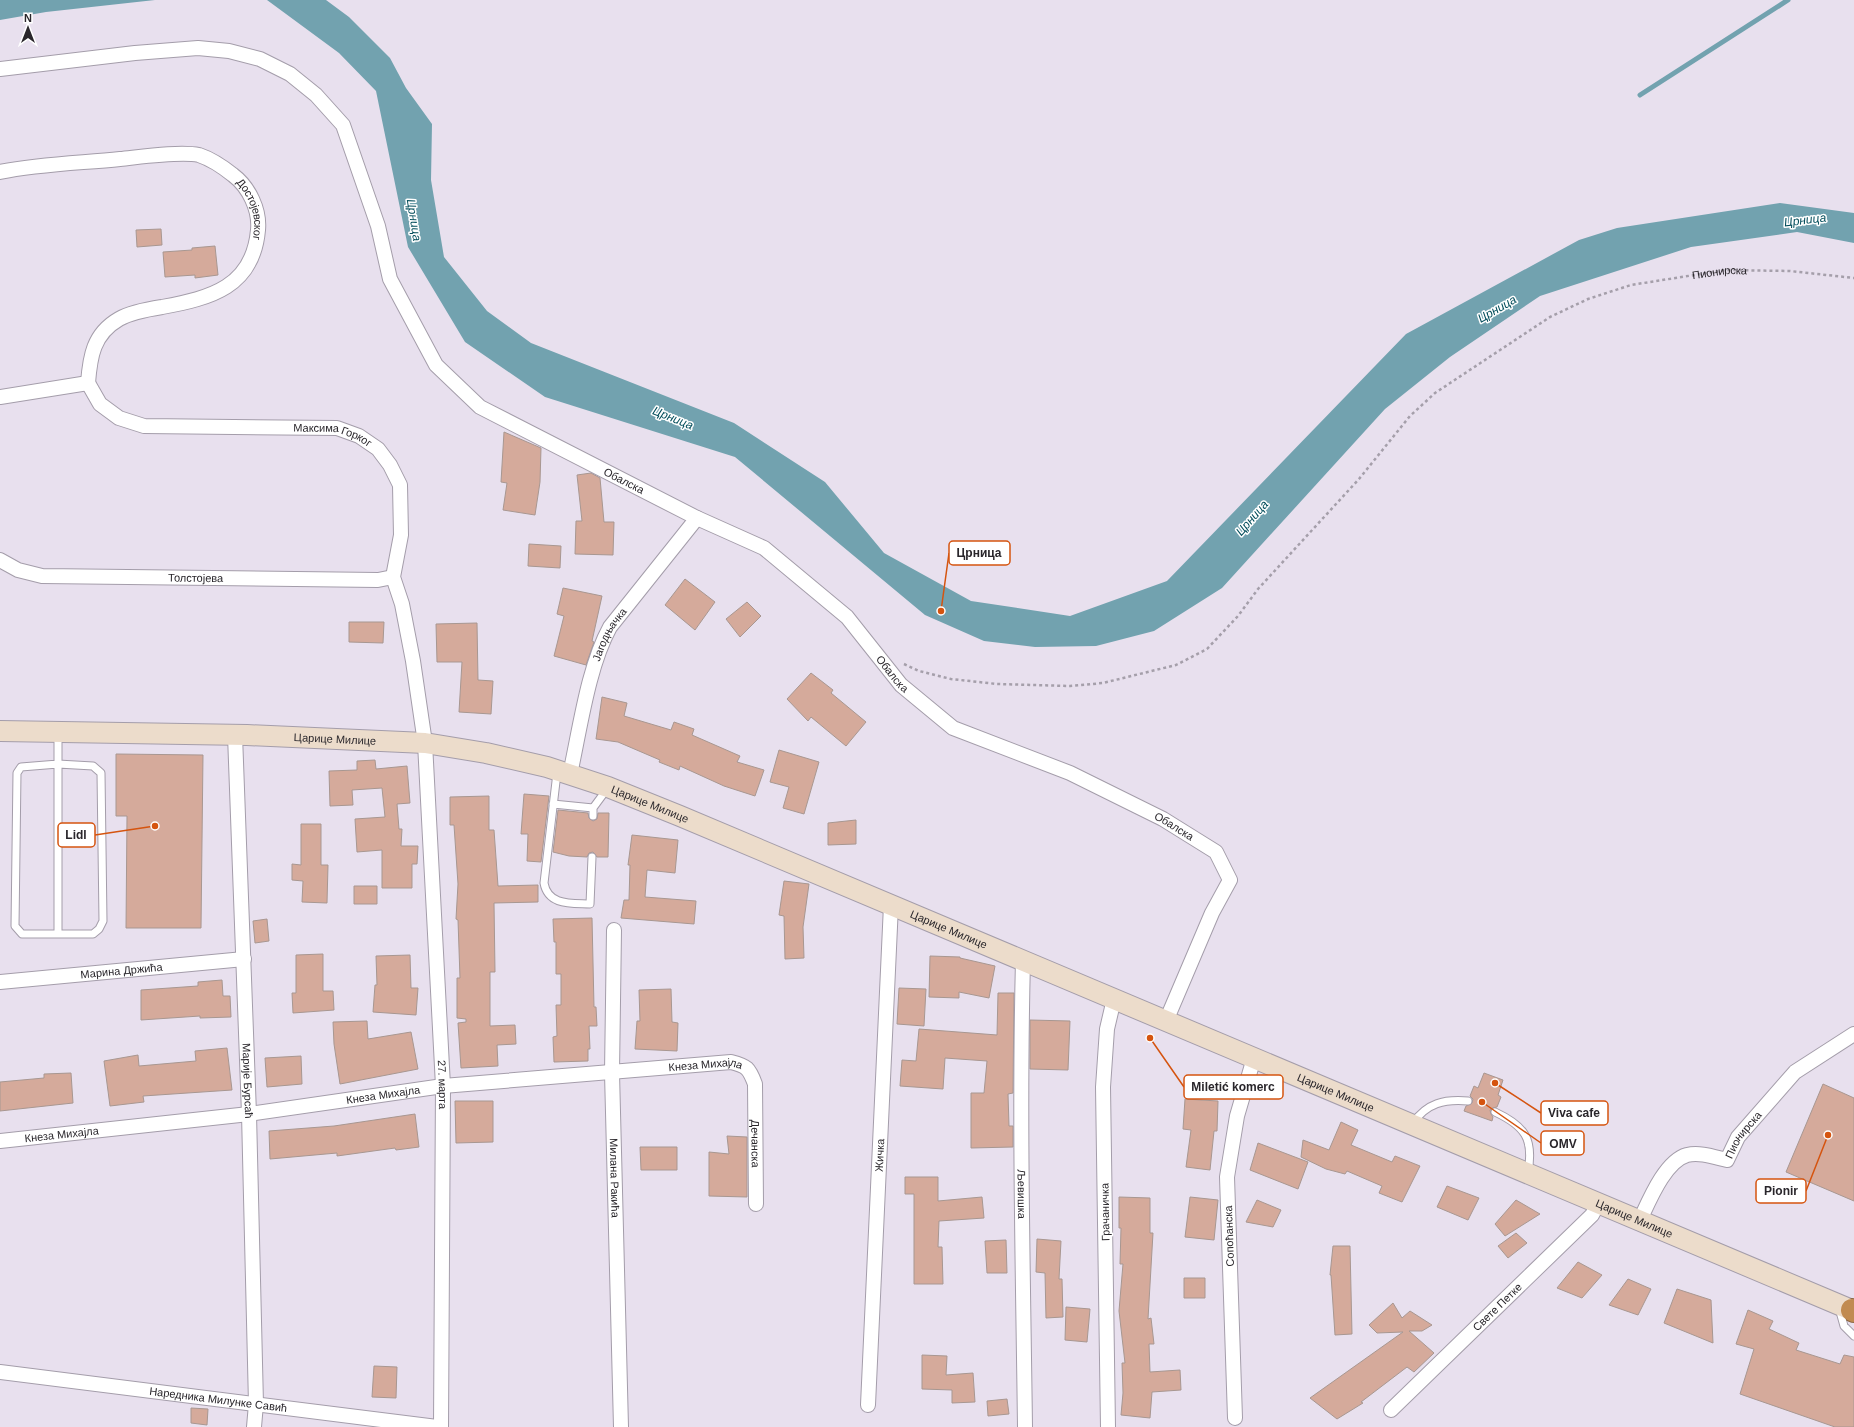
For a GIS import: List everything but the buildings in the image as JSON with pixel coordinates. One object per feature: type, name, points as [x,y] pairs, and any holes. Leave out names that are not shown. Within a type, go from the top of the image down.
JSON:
[{"type":"main road","name":"Царице Милице","points":[[0,730],[235,735],[425,743],[486,753],[564,772],[608,787],[1114,998],[1849,1309]]},
{"type":"street","name":"Обалска","points":[[0,69],[135,52],[198,48],[229,51],[260,59],[290,74],[316,95],[342,125],[378,226],[390,278],[436,365],[480,407],[696,518],[764,548],[847,617],[901,685],[953,728],[1070,772],[1163,819],[1216,852],[1230,880],[1212,913],[1166,1021]]},
{"type":"street","name":"Достојевског","points":[[0,172],[165,155],[198,155],[220,165],[235,176],[249,193],[256,208],[259,228],[256,251],[245,271],[229,286],[194,301],[147,310],[119,318],[99,336],[90,357],[88,383]]},
{"type":"street","points":[[0,397],[88,383]]},
{"type":"street","name":"Максима Горког","points":[[88,383],[100,404],[119,418],[144,426],[337,428],[359,436],[378,449],[390,465],[400,485],[400,535],[393,577],[402,604],[413,661],[425,743]]},
{"type":"street","name":"Јагодњачка","points":[[564,772],[605,636],[610,627],[696,518]]},
{"type":"street","name":"Толстојева","points":[[0,560],[18,570],[42,576],[378,580],[393,577]]},
{"type":"street","name":"Марије Бурсаћ","points":[[235,735],[249,1114],[256,1404],[254,1427]]},
{"type":"street","name":"27. марта","points":[[425,743],[443,1086],[441,1427]]},
{"type":"street","name":"Жичка","points":[[868,1405],[891,905]]},
{"type":"street","name":"Милана Ракића","points":[[614,930],[612,1073],[621,1427]]},
{"type":"street","name":"Марина Држића","points":[[0,982],[244,959]]},
{"type":"street","name":"Љевишка","points":[[1023,960],[1020,1065],[1025,1427]]},
{"type":"street","name":"Грачаничка","points":[[1108,1427],[1104,1087],[1107,1029],[1114,998]]},
{"type":"street","name":"Пионирска","points":[[1640,1220],[1660,1177],[1676,1163],[1686,1155],[1705,1154],[1727,1160],[1738,1138],[1795,1072],[1854,1034]]},
{"type":"street","name":"Сопоћанска","points":[[1235,1418],[1227,1177],[1237,1116],[1254,1058]]},
{"type":"street","name":"Кнеза Михајла","points":[[0,1141],[249,1114],[443,1086],[731,1062],[742,1064],[750,1070],[755,1084]]},
{"type":"street","name":"Дечанска","points":[[755,1084],[756,1204]]},
{"type":"street","name":"Свете Петке","points":[[1391,1410],[1592,1216],[1599,1202]]},
{"type":"street","name":"Наредника Милунке Савић","points":[[0,1372],[437,1427]]},
{"type":"lane","points":[[58,731],[58,934]]},
{"type":"lane","points":[[58,764],[93,766],[101,772],[103,921],[99,929],[93,934],[22,934],[15,926],[17,772],[21,767],[58,764]]},
{"type":"lane","points":[[564,772],[553,804],[544,883],[548,895],[563,903],[590,904],[592,857]]},
{"type":"lane","points":[[553,804],[593,812],[608,787]]},
{"type":"lane","points":[[1412,1124],[1421,1111],[1428,1107],[1443,1102],[1468,1101]]},
{"type":"lane","points":[[1495,1112],[1511,1119],[1522,1130],[1528,1139],[1531,1152],[1528,1172]]},
{"type":"lane","points":[[1849,1309],[1844,1326],[1854,1336]]},
{"type":"path","name":"Пионирска","points":[[884,664],[901,663],[919,671],[951,679],[997,684],[1070,686],[1103,683],[1176,665],[1207,649],[1238,616],[1258,589],[1359,479],[1410,416],[1435,393],[1550,317],[1588,299],[1631,285],[1726,270],[1790,270],[1854,278]]},
{"type":"water","points":[[0,0],[155,0],[46,12],[0,20]]},
{"type":"water","points":[[267,0],[326,0],[349,17],[390,58],[406,88],[432,124],[431,180],[444,257],[487,311],[531,343],[734,423],[825,482],[884,553],[971,601],[1070,616],[1167,581],[1406,334],[1579,240],[1617,228],[1780,203],[1854,213],[1854,243],[1797,232],[1691,247],[1540,296],[1450,357],[1385,409],[1222,588],[1154,631],[1096,646],[1035,647],[984,641],[925,615],[735,457],[545,397],[465,342],[408,247],[376,91],[339,53]]},
{"type":"waterway","name":"Црница","points":[[1640,95],[1788,0]]},
{"type":"place","name":"Црница","points":[[941,611]]},
{"type":"place","name":"Lidl","points":[[155,826]]},
{"type":"place","name":"Miletić komerc","points":[[1150,1038]]},
{"type":"place","name":"Viva cafe","points":[[1495,1083]]},
{"type":"place","name":"OMV","points":[[1482,1102]]},
{"type":"place","name":"Pionir","points":[[1828,1135]]}]
